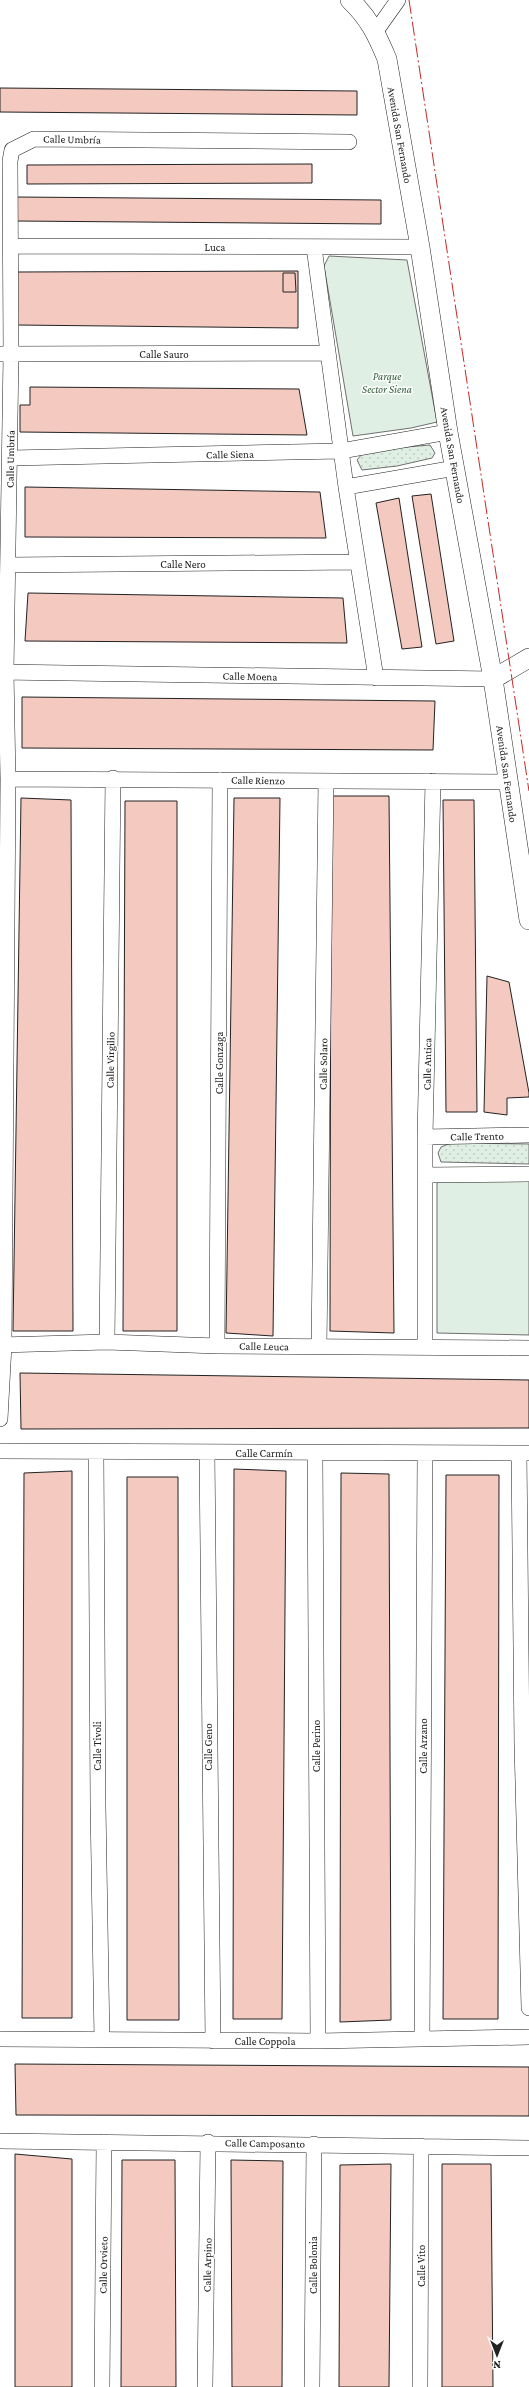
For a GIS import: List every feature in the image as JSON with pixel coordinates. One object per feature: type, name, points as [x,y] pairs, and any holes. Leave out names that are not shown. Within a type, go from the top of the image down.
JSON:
[{"type":"street","points":[[376,31],[398,0]]},
{"type":"street","name":"Avenida San Fernando","points":[[357,4],[376,31],[387,59],[420,247],[448,432],[493,678],[529,920]]},
{"type":"street","name":"Calle Umbría","points":[[0,1419],[8,779],[3,672],[8,565],[10,458],[6,355],[10,246],[10,161],[12,150],[34,139],[349,142]]},
{"type":"street","name":"Luca","points":[[10,246],[420,247]]},
{"type":"street","points":[[314,247],[346,487],[376,678]]},
{"type":"street","name":"Calle Sauro","points":[[6,355],[328,353]]},
{"type":"street","name":"Calle Siena","points":[[10,458],[341,451],[448,432]]},
{"type":"street","points":[[346,487],[455,468]]},
{"type":"street","name":"Calle Nero","points":[[8,565],[357,562]]},
{"type":"street","points":[[493,678],[529,658]]},
{"type":"street","name":"Calle Moena","points":[[3,672],[376,678],[493,678]]},
{"type":"street","name":"Calle Rienzo","points":[[8,779],[113,778],[508,782]]},
{"type":"street","name":"Calle Virgilio","points":[[107,1342],[113,778]]},
{"type":"street","name":"Calle Gonzaga","points":[[217,1346],[220,780]]},
{"type":"street","name":"Calle Solaro","points":[[319,1347],[326,781]]},
{"type":"street","name":"Calle Antica","points":[[425,1347],[425,1137],[433,781]]},
{"type":"street","name":"Calle Trento","points":[[425,1137],[529,1135]]},
{"type":"street","points":[[425,1175],[529,1174]]},
{"type":"street","name":"Calle Leuca","points":[[2,1344],[107,1342],[217,1346],[529,1348]]},
{"type":"street","name":"Calle Carmín","points":[[0,1452],[524,1453]]},
{"type":"street","name":"Calle Tivoli","points":[[96,1452],[98,1806],[102,2040]]},
{"type":"street","name":"Calle Perino","points":[[315,1452],[318,2041]]},
{"type":"street","name":"Calle Geno","points":[[207,1453],[213,2041]]},
{"type":"street","name":"Calle Arzano","points":[[422,2040],[425,1453]]},
{"type":"street","points":[[524,1453],[529,2008]]},
{"type":"street","name":"Calle Coppola","points":[[0,2040],[318,2041],[529,2037]]},
{"type":"street","name":"Calle Camposanto","points":[[0,2141],[208,2142],[529,2148]]},
{"type":"street","name":"Calle Orvieto","points":[[102,2387],[104,2142]]},
{"type":"street","name":"Calle Arpino","points":[[205,2387],[208,2142]]},
{"type":"street","name":"Calle Bolonia","points":[[312,2387],[314,2144]]},
{"type":"street","name":"Calle Vito","points":[[420,2387],[421,2146]]},
{"type":"green space","name":"Parque Sector Siena","points":[[329,256],[407,260],[437,422],[411,428],[353,436],[324,266]]},
{"type":"green space","points":[[430,445],[435,453],[432,458],[397,466],[362,470],[357,460],[362,454],[395,448]]},
{"type":"green space","points":[[451,1143],[529,1144],[529,1164],[441,1162],[438,1153],[441,1147]]},
{"type":"green space","points":[[441,1181],[529,1181],[529,1335],[437,1333],[437,1183]]},
{"type":"building","points":[[0,88],[357,91],[357,115],[0,112]]},
{"type":"building","points":[[312,164],[312,183],[27,184],[27,165]]},
{"type":"building","points":[[16,197],[381,200],[381,224],[16,221]]},
{"type":"building","points":[[298,271],[298,328],[16,325],[16,272]]},
{"type":"building","points":[[283,273],[295,273],[296,292],[283,292]]},
{"type":"building","points":[[30,387],[299,389],[307,435],[20,432],[20,405],[30,405]]},
{"type":"building","points":[[25,487],[320,492],[326,538],[25,537]]},
{"type":"building","points":[[431,494],[454,641],[436,644],[412,496]]},
{"type":"building","points":[[399,498],[422,647],[402,649],[376,503]]},
{"type":"building","points":[[28,593],[343,598],[347,643],[25,641]]},
{"type":"building","points":[[22,697],[435,701],[433,750],[22,748]]},
{"type":"building","points":[[331,796],[389,796],[394,1333],[330,1331]]},
{"type":"building","points":[[21,798],[71,800],[73,1331],[13,1331]]},
{"type":"building","points":[[234,798],[280,798],[273,1336],[226,1333]]},
{"type":"building","points":[[443,800],[474,800],[477,1112],[446,1112]]},
{"type":"building","points":[[125,801],[177,801],[177,1331],[123,1331]]},
{"type":"building","points":[[487,976],[509,982],[529,1093],[529,1097],[507,1098],[507,1115],[484,1112]]},
{"type":"building","points":[[20,1373],[529,1380],[529,1428],[21,1429]]},
{"type":"building","points":[[234,1469],[286,1471],[282,2019],[233,2019]]},
{"type":"building","points":[[72,1471],[72,2018],[22,2018],[24,1473]]},
{"type":"building","points":[[341,1473],[389,1474],[391,2020],[340,2022]]},
{"type":"building","points":[[446,1475],[499,1475],[498,2019],[443,2019]]},
{"type":"building","points":[[127,1477],[178,1477],[179,2020],[127,2020]]},
{"type":"building","points":[[15,2064],[529,2067],[529,2116],[16,2115]]},
{"type":"building","points":[[15,2154],[72,2159],[72,2387],[15,2387]]},
{"type":"building","points":[[122,2160],[175,2160],[176,2387],[121,2387]]},
{"type":"building","points":[[231,2160],[283,2161],[282,2387],[232,2387]]},
{"type":"building","points":[[391,2164],[389,2387],[339,2387],[340,2165]]},
{"type":"building","points":[[442,2164],[491,2164],[493,2387],[442,2387]]},
{"type":"power","points":[[409,0],[529,791]]}]
